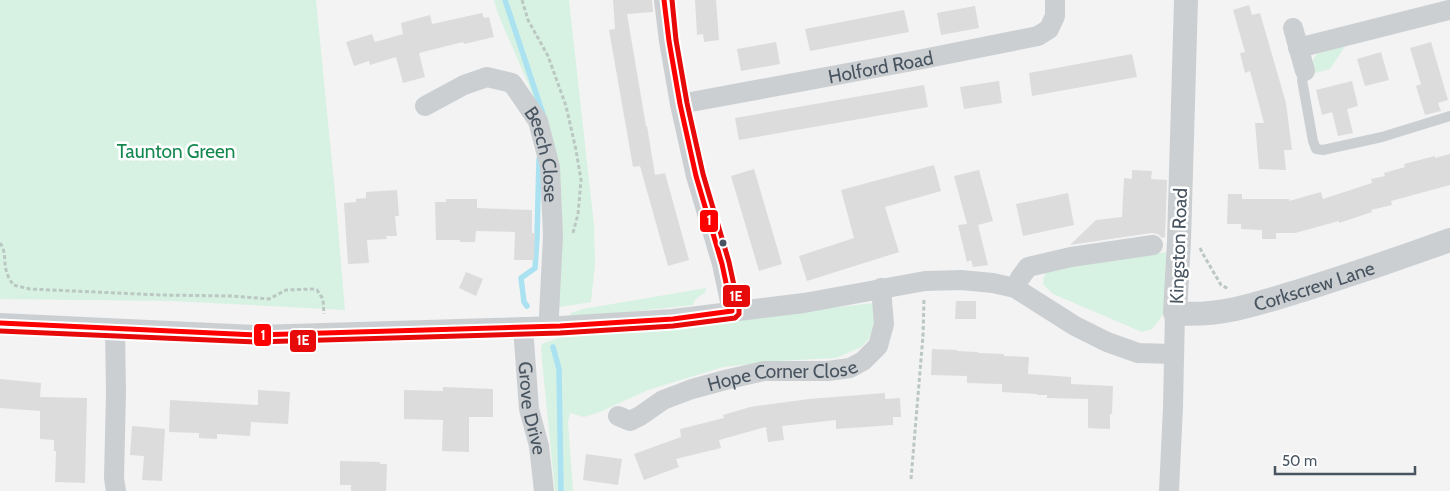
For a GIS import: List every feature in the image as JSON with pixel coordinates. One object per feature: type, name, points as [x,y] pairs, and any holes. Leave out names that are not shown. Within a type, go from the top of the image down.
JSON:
[{"type":"street","points":[[664,0],[680,104],[696,176],[722,264],[732,311]]},
{"type":"street","name":"Holford Road","points":[[680,104],[1038,36],[1048,29],[1054,16],[1055,0]]},
{"type":"street","name":"Kingston Road","points":[[1169,491],[1186,0]]},
{"type":"street","points":[[1298,48],[1448,8]]},
{"type":"street","points":[[1293,28],[1305,71]]},
{"type":"street","name":"Beech Close","points":[[425,106],[464,85],[487,78],[512,83],[538,121],[550,168],[553,236],[550,326]]},
{"type":"street","name":"Corkscrew Lane","points":[[1175,313],[1217,313],[1261,303],[1450,240]]},
{"type":"street","points":[[1015,288],[1028,267],[1071,257],[1154,245]]},
{"type":"street","points":[[0,323],[256,335],[550,326],[673,319],[804,303],[925,281],[961,280],[993,283],[1015,288],[1075,326],[1106,342],[1138,353],[1174,354]]},
{"type":"street","name":"Hope Corner Close","points":[[627,424],[663,400],[692,389],[729,379],[764,371],[828,371],[850,368],[863,361],[878,346],[884,324],[882,288]]},
{"type":"street","name":"Grove Drive","points":[[523,326],[529,409],[539,446],[544,491]]},
{"type":"street","points":[[115,329],[114,478],[116,491]]},
{"type":"lane","points":[[1305,71],[1302,80],[1312,141],[1316,149],[1323,150],[1382,137],[1450,116]]},
{"type":"path","points":[[1179,241],[1199,244],[1221,285],[1230,290]]},
{"type":"path","points":[[0,243],[4,250],[7,273],[12,285],[30,289],[268,299],[286,290],[317,290],[323,299],[324,332]]},
{"type":"path","points":[[911,479],[923,336],[925,281]]},
{"type":"green space","name":"Taunton Green","points":[[0,0],[316,0],[345,310],[172,301],[0,299]]},
{"type":"green space","points":[[494,0],[569,0],[594,225],[595,264],[591,302],[554,308],[556,158]]},
{"type":"green space","points":[[1346,45],[1330,69],[1312,74],[1312,66],[1316,55],[1325,50]]},
{"type":"green space","points":[[1168,252],[1165,312],[1152,329],[1142,332],[1053,294],[1043,284],[1048,268]]},
{"type":"green space","points":[[706,288],[705,293],[693,305],[582,317],[570,316],[571,313],[583,309]]},
{"type":"green space","points":[[874,303],[875,324],[868,340],[861,347],[836,358],[778,361],[723,367],[648,390],[600,412],[584,417],[570,413],[568,422],[573,491],[555,491],[541,350],[542,344],[558,338]]},
{"type":"building","points":[[613,0],[652,0],[653,12],[627,14],[655,175],[665,173],[689,260],[668,266],[640,166],[633,167],[609,30],[615,29]]},
{"type":"building","points":[[695,0],[716,0],[719,40],[704,42],[703,34],[697,35]]},
{"type":"building","points":[[1249,5],[1252,15],[1260,13],[1286,103],[1292,150],[1284,150],[1286,170],[1259,169],[1255,123],[1264,123],[1250,71],[1245,73],[1240,53],[1245,52],[1233,10]]},
{"type":"building","points":[[975,6],[979,28],[941,35],[937,13]]},
{"type":"building","points":[[904,10],[909,32],[810,51],[805,29]]},
{"type":"building","points":[[482,13],[484,18],[489,17],[494,37],[464,44],[463,42],[419,53],[425,77],[403,83],[396,57],[370,65],[369,61],[354,66],[346,42],[372,34],[375,42],[403,34],[401,23],[430,15],[432,24]]},
{"type":"building","points":[[776,42],[780,64],[741,71],[737,49]]},
{"type":"building","points":[[1431,42],[1448,100],[1438,103],[1441,111],[1425,115],[1416,86],[1421,84],[1410,48]]},
{"type":"building","points":[[1381,52],[1389,80],[1365,86],[1357,59]]},
{"type":"building","points":[[1132,54],[1137,77],[1032,96],[1029,73]]},
{"type":"building","points":[[999,81],[1002,103],[964,109],[960,87]]},
{"type":"building","points":[[1352,81],[1358,106],[1347,109],[1353,133],[1338,136],[1332,112],[1322,115],[1316,90]]},
{"type":"building","points":[[924,85],[928,107],[739,140],[735,118]]},
{"type":"building","points":[[1450,154],[1450,185],[1391,201],[1392,205],[1371,210],[1372,212],[1339,223],[1339,221],[1295,233],[1276,233],[1276,239],[1262,239],[1262,230],[1241,229],[1241,224],[1227,224],[1228,194],[1242,194],[1242,199],[1289,199],[1289,201],[1321,192],[1323,199],[1372,183],[1371,179],[1385,176],[1384,173],[1405,167],[1404,164]]},
{"type":"building","points":[[934,165],[941,191],[885,207],[899,252],[807,281],[799,256],[854,238],[841,190]]},
{"type":"building","points":[[754,169],[782,264],[759,271],[731,176]]},
{"type":"building","points":[[979,170],[993,221],[978,225],[988,265],[973,267],[971,260],[967,262],[958,225],[967,224],[954,176]]},
{"type":"building","points":[[1132,170],[1152,171],[1151,179],[1167,180],[1165,237],[1162,238],[1158,234],[1151,233],[1070,245],[1096,220],[1122,217],[1124,178],[1132,179]]},
{"type":"building","points":[[397,190],[399,216],[395,216],[397,236],[386,236],[387,239],[367,240],[369,263],[348,264],[344,203],[356,202],[356,199],[366,198],[366,192]]},
{"type":"building","points":[[1068,193],[1074,225],[1023,236],[1016,204]]},
{"type":"building","points":[[446,199],[477,199],[477,208],[532,210],[532,233],[535,233],[534,260],[514,260],[515,232],[476,231],[475,242],[436,240],[435,202],[446,202]]},
{"type":"building","points":[[466,272],[483,279],[476,296],[459,288]]},
{"type":"building","points":[[956,301],[976,301],[976,319],[955,319]]},
{"type":"building","points":[[932,349],[1029,357],[1028,374],[1071,377],[1071,384],[1113,386],[1110,429],[1088,428],[1088,399],[1047,398],[1047,395],[1002,392],[1002,384],[967,383],[967,376],[931,375]]},
{"type":"building","points":[[0,379],[41,383],[40,397],[87,398],[85,483],[55,482],[56,451],[54,451],[54,440],[40,439],[40,411],[0,408]]},
{"type":"building","points":[[443,387],[493,389],[493,417],[469,417],[469,452],[442,451],[443,420],[404,419],[404,390],[443,391]]},
{"type":"building","points":[[258,390],[290,392],[288,424],[251,422],[250,436],[217,434],[217,439],[199,438],[199,433],[169,432],[170,400],[258,405]]},
{"type":"building","points":[[885,393],[885,399],[900,398],[901,417],[893,417],[893,425],[836,429],[836,420],[782,426],[784,440],[768,442],[766,427],[719,440],[721,448],[676,459],[679,467],[644,480],[634,454],[681,437],[680,429],[724,418],[723,415],[750,407],[809,399]]},
{"type":"building","points":[[132,426],[165,429],[162,481],[142,480],[144,456],[130,455]]},
{"type":"building","points":[[586,454],[622,459],[618,485],[583,480]]},
{"type":"building","points":[[340,461],[380,462],[380,464],[387,464],[386,491],[351,491],[351,485],[340,485]]},
{"type":"waterway","points":[[505,0],[543,114]]},
{"type":"waterway","points":[[527,306],[524,302],[521,278],[535,268],[539,159]]},
{"type":"waterway","points":[[553,347],[559,369],[561,491]]},
{"type":"transit line","name":"1","points":[[0,323],[256,335],[560,326],[673,319],[732,311],[722,264],[696,176],[680,104],[664,0]]},
{"type":"transit line","name":"1E","points":[[0,331],[256,342],[560,333],[673,326],[735,318],[739,314],[739,309],[729,262],[703,174],[687,103],[676,40],[672,0]]}]
